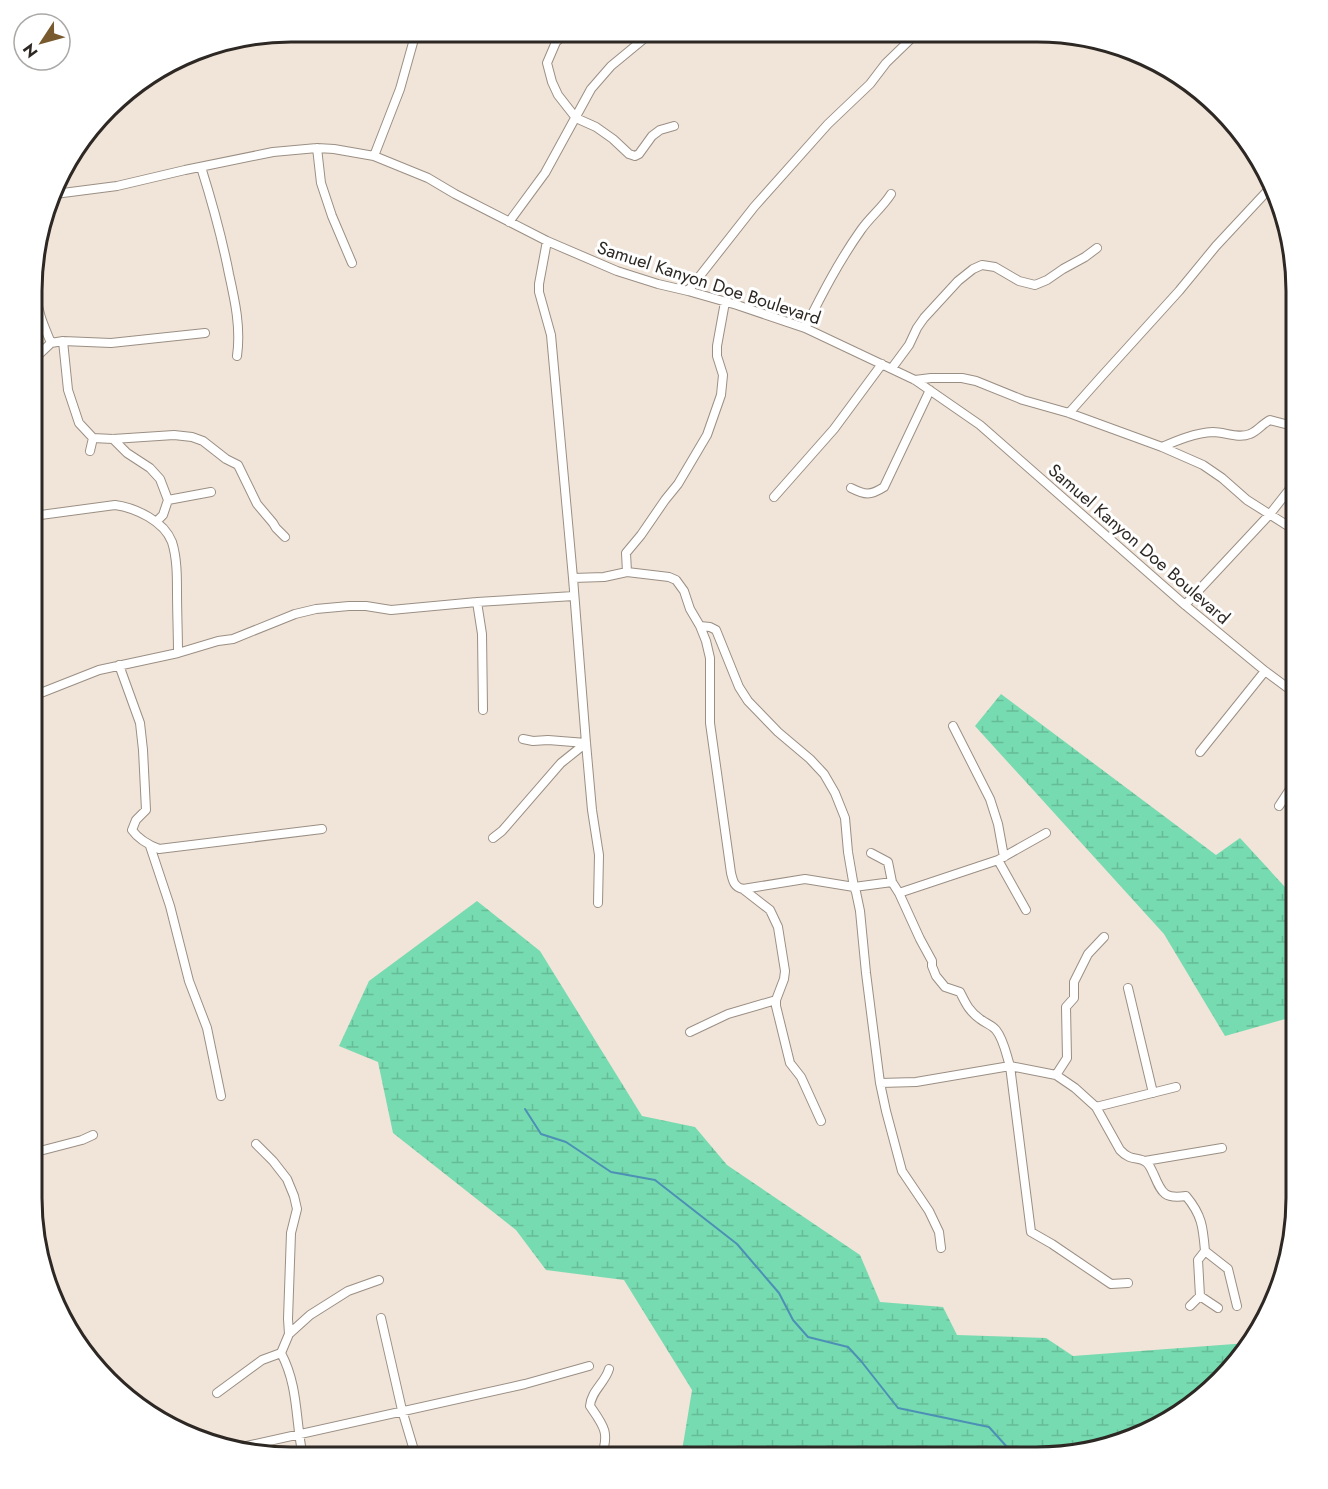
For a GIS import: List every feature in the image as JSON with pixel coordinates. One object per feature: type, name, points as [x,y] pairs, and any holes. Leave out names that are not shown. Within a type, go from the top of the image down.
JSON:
[{"type":"street","points":[[374,156],[400,89],[413,42]]},
{"type":"street","points":[[556,42],[547,63],[558,95],[576,118],[596,127],[629,154],[635,156],[652,136],[660,130],[674,126]]},
{"type":"street","points":[[509,222],[544,173],[591,89],[611,66],[639,42]]},
{"type":"street","points":[[688,291],[761,199],[828,124],[870,84],[886,63],[908,42]]},
{"type":"street","points":[[317,148],[321,183],[352,263]]},
{"type":"street","name":"Samuel Kanyon Doe Boulevard","points":[[62,193],[117,186],[273,152],[317,148],[374,156],[428,178],[547,241],[617,271],[805,328],[915,380],[980,425],[1185,605],[1286,687]]},
{"type":"street","points":[[201,167],[220,232],[235,298],[239,327],[237,356]]},
{"type":"street","points":[[1069,413],[1266,193]]},
{"type":"street","points":[[805,328],[825,286],[844,256],[862,228],[891,194]]},
{"type":"street","points":[[547,241],[539,292],[551,335],[592,810],[599,855],[598,903]]},
{"type":"street","points":[[892,368],[909,345],[924,318],[958,281],[973,269],[982,265],[995,267],[1019,280],[1035,285],[1047,280],[1097,248]]},
{"type":"street","points":[[627,572],[626,553],[678,484],[707,435],[721,395],[723,375],[717,356],[717,346],[725,302]]},
{"type":"street","points":[[42,322],[51,343]]},
{"type":"street","points":[[42,351],[51,343],[63,341],[111,343],[205,333]]},
{"type":"street","points":[[63,341],[72,401],[79,423],[93,438],[174,435],[203,441],[226,459],[238,465],[257,504],[285,537]]},
{"type":"street","points":[[774,497],[834,429],[882,364]]},
{"type":"street","points":[[915,380],[962,378],[976,381],[1023,400],[1069,413],[1162,447],[1203,465],[1247,500],[1286,524]]},
{"type":"street","points":[[851,488],[863,494],[874,493],[884,487],[930,390]]},
{"type":"street","points":[[1162,447],[1205,433],[1248,435],[1269,420],[1286,424]]},
{"type":"street","points":[[90,451],[93,438]]},
{"type":"street","points":[[113,439],[150,468],[160,479],[168,501],[156,522]]},
{"type":"street","points":[[168,501],[211,492]]},
{"type":"street","points":[[1185,605],[1286,494]]},
{"type":"street","points":[[42,515],[116,506],[127,507],[156,522],[171,541],[176,568],[178,653]]},
{"type":"street","points":[[573,578],[604,577],[627,572],[669,577],[676,580],[684,591],[690,609],[700,626],[710,658],[710,723],[731,873],[736,886],[770,910],[778,927],[785,971],[776,1000],[790,1063],[801,1077],[821,1121]]},
{"type":"street","points":[[42,692],[99,670],[233,639],[296,614],[316,609],[366,606],[391,610],[574,596]]},
{"type":"street","points":[[477,602],[482,634],[483,710]]},
{"type":"street","points":[[700,626],[716,630],[739,687],[748,701],[824,774],[845,818],[854,887],[861,911],[866,973],[880,1083],[886,1112],[902,1171],[929,1210],[939,1232],[941,1248]]},
{"type":"street","points":[[118,665],[140,723],[143,750],[146,810],[136,820],[132,830],[135,834],[150,846],[159,849],[322,829]]},
{"type":"street","points":[[1200,752],[1265,671]]},
{"type":"street","points":[[953,726],[990,800],[998,824],[1001,858],[1026,910]]},
{"type":"street","points":[[523,739],[586,743]]},
{"type":"street","points":[[493,838],[502,831],[561,763],[586,743]]},
{"type":"street","points":[[1279,806],[1286,795]]},
{"type":"street","points":[[899,893],[1001,858],[1046,833]]},
{"type":"street","points":[[150,846],[170,906],[189,981],[207,1028],[221,1095]]},
{"type":"street","points":[[872,853],[888,862],[892,882],[932,961],[936,976],[945,987],[960,992],[966,1007],[991,1025],[1003,1042],[1010,1066],[1031,1232],[1111,1284],[1128,1283]]},
{"type":"street","points":[[743,889],[805,879],[854,887],[892,882]]},
{"type":"street","points":[[1056,1075],[1066,1058],[1066,1007],[1074,998],[1074,982],[1088,954],[1104,937]]},
{"type":"street","points":[[1128,988],[1153,1093]]},
{"type":"street","points":[[690,1032],[728,1014],[776,1000]]},
{"type":"street","points":[[880,1083],[916,1082],[1010,1066],[1056,1075],[1076,1088],[1096,1107],[1120,1150],[1126,1156],[1145,1161],[1222,1148]]},
{"type":"street","points":[[1096,1107],[1176,1087]]},
{"type":"street","points":[[42,1150],[93,1135]]},
{"type":"street","points":[[256,1144],[273,1161],[286,1179],[297,1209],[291,1233],[289,1334],[282,1353],[292,1379],[301,1447]]},
{"type":"street","points":[[1145,1161],[1166,1196],[1173,1198],[1186,1196],[1201,1218],[1205,1251],[1198,1260],[1200,1296],[1190,1306]]},
{"type":"street","points":[[1205,1251],[1228,1269],[1237,1306]]},
{"type":"street","points":[[289,1334],[310,1315],[348,1291],[379,1280]]},
{"type":"street","points":[[1200,1296],[1218,1308]]},
{"type":"street","points":[[381,1318],[413,1447]]},
{"type":"street","points":[[217,1393],[262,1360],[282,1353]]},
{"type":"street","points":[[254,1444],[525,1384],[589,1366]]},
{"type":"street","points":[[605,1447],[604,1424],[590,1406],[590,1398],[607,1376],[609,1369]]},
{"type":"green space","points":[[1001,694],[1216,855],[1240,838],[1286,888],[1286,1019],[1225,1036],[1164,934],[975,726]]},
{"type":"green space","points":[[477,901],[540,951],[642,1116],[695,1127],[727,1165],[860,1255],[880,1302],[943,1307],[957,1335],[1046,1338],[1073,1356],[1239,1344],[1213,1374],[1189,1396],[1162,1414],[1117,1434],[1070,1445],[1037,1447],[683,1447],[692,1390],[624,1280],[546,1270],[516,1230],[393,1133],[378,1062],[339,1046],[369,981]]},
{"type":"waterway","points":[[525,1109],[541,1134],[566,1142],[611,1172],[655,1180],[737,1244],[779,1293],[793,1320],[808,1337],[848,1347],[898,1408],[989,1427],[1007,1447]]}]
